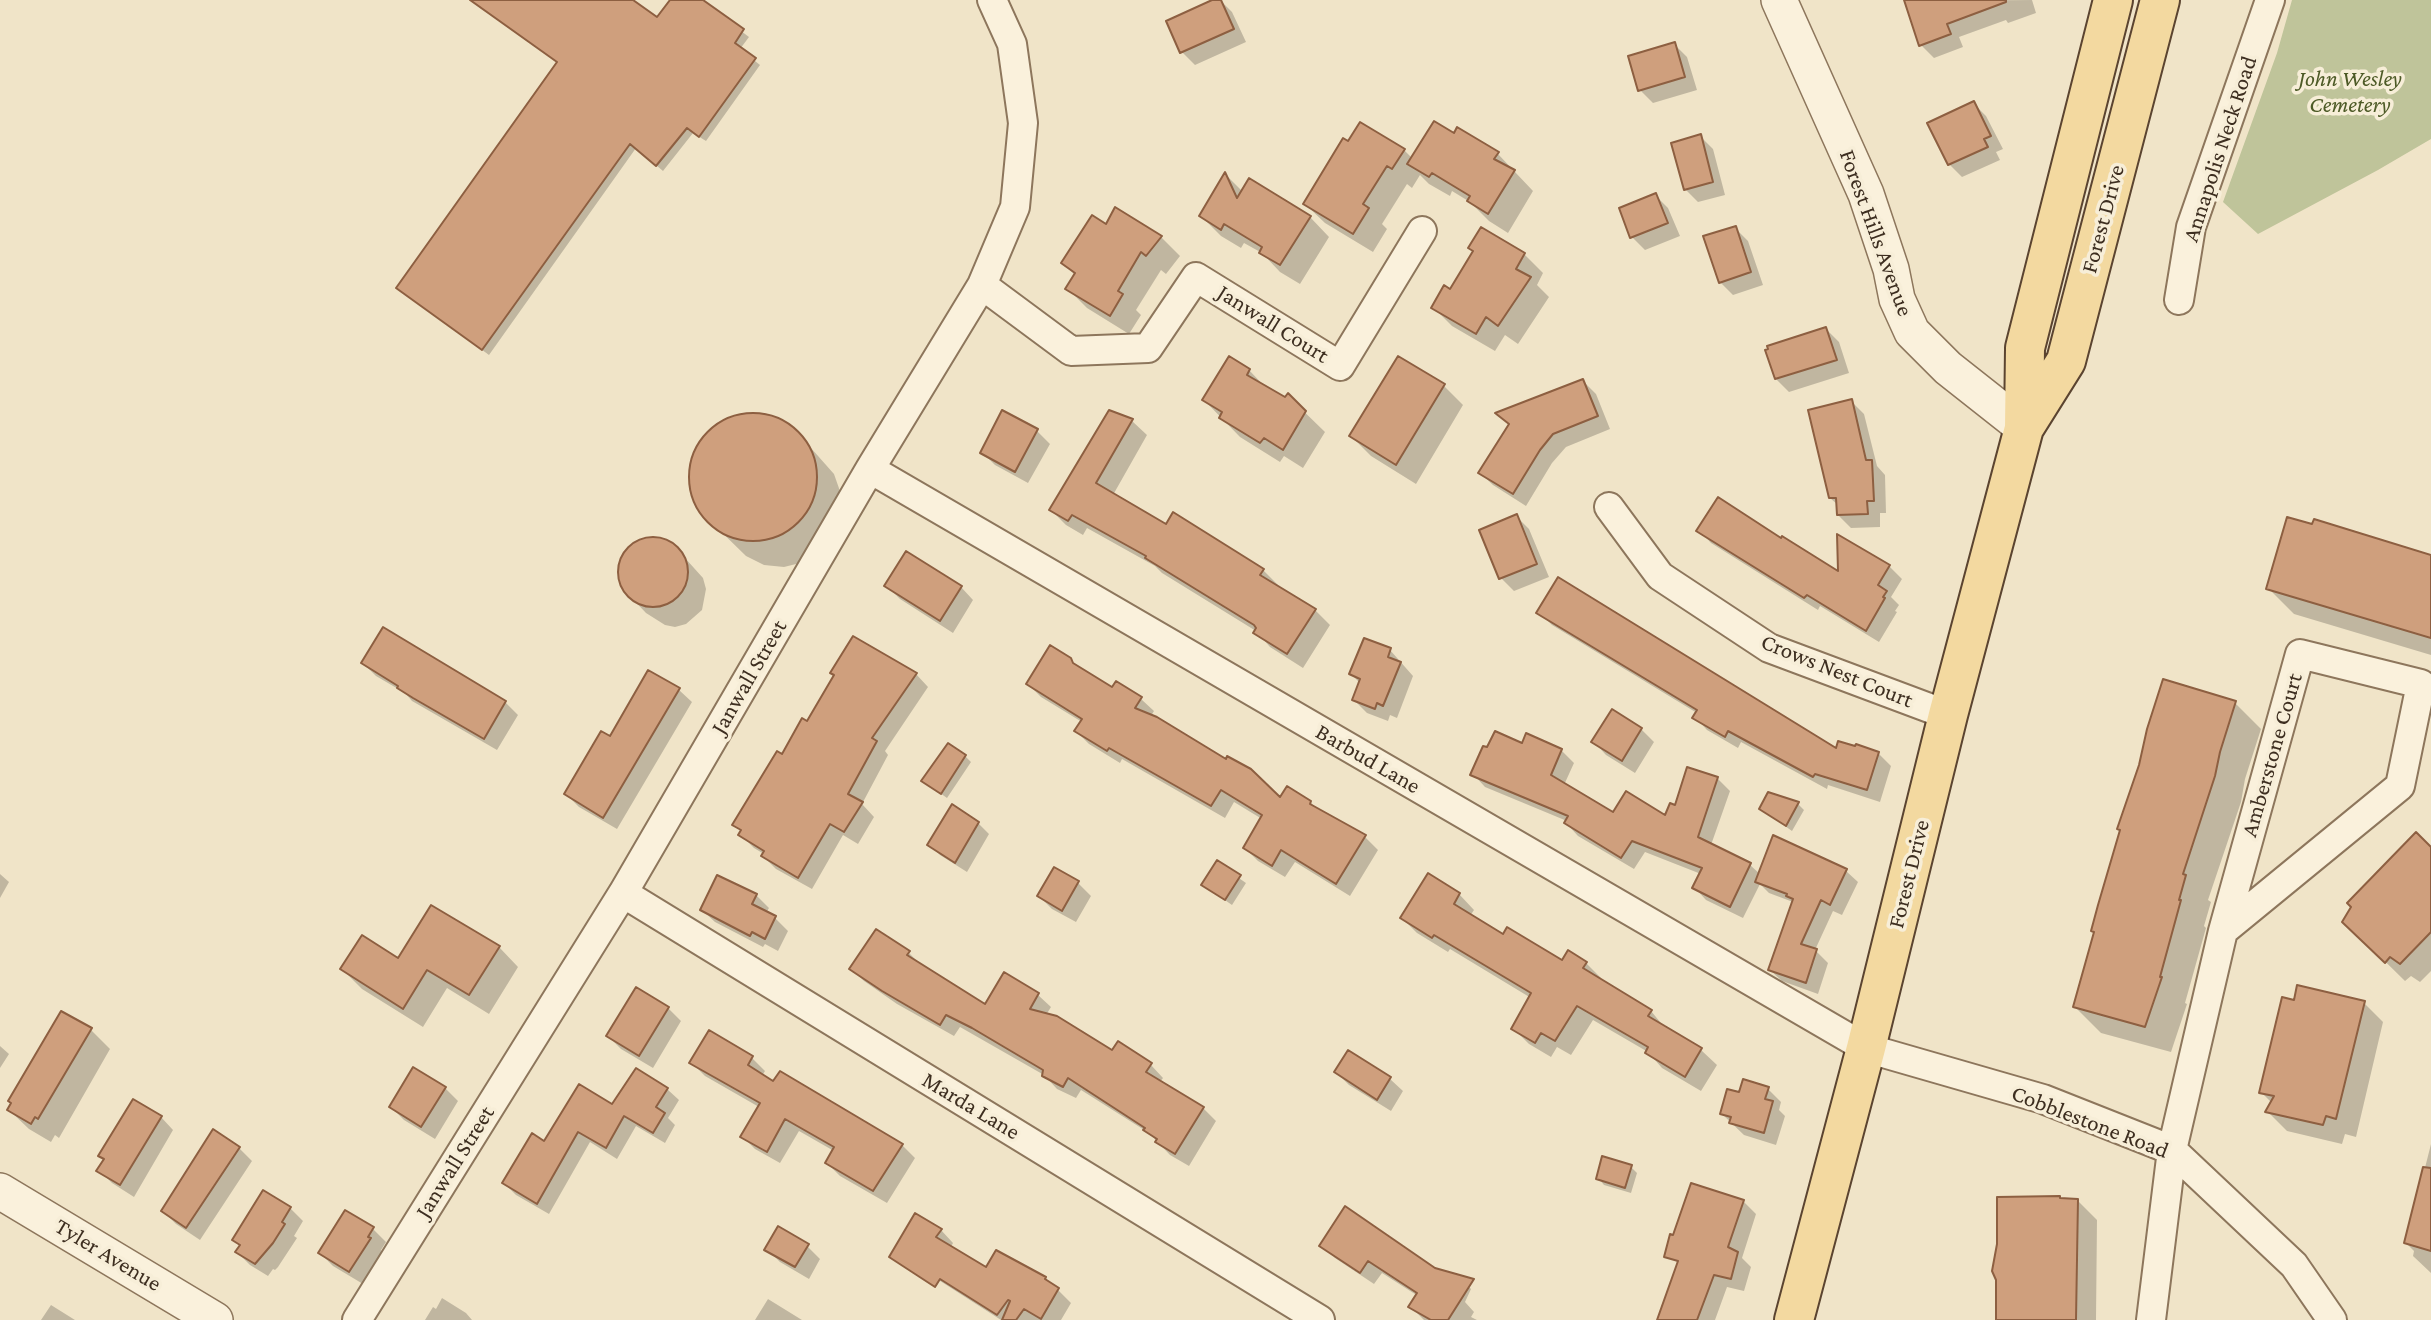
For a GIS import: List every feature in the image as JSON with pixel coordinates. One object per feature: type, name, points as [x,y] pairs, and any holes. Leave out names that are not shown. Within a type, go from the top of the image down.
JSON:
[{"type":"main road","name":"Forest Drive","points":[[1794,1320],[2024,428],[2025,348],[2113,0]]},
{"type":"main road","name":"Forest Drive","points":[[2024,428],[2066,361],[2160,0]]},
{"type":"street","name":"Janwall Street","points":[[357,1320],[623,893],[870,469],[982,285],[1015,207],[1023,123],[1012,44],[992,0]]},
{"type":"street","name":"Forest Hills Avenue","points":[[1779,0],[1866,194],[1891,269],[1897,299],[1912,332],[1948,368],[2024,428]]},
{"type":"street","name":"Annapolis Neck Road","points":[[2179,300],[2191,227],[2270,0]]},
{"type":"street","name":"Janwall Court","points":[[982,285],[1071,351],[1148,348],[1196,277],[1340,366],[1422,231]]},
{"type":"street","name":"Barbud Lane","points":[[870,469],[1866,1048]]},
{"type":"street","name":"Crows Nest Court","points":[[1609,507],[1660,576],[1769,648],[1948,715]]},
{"type":"street","name":"Amberstone Court","points":[[2151,1320],[2172,1150],[2223,931],[2300,654],[2421,684],[2400,786],[2223,931]]},
{"type":"street","name":"Marda Lane","points":[[623,893],[1320,1320]]},
{"type":"street","name":"Cobblestone Road","points":[[1866,1048],[2043,1099],[2172,1150],[2294,1265],[2332,1320]]},
{"type":"street","name":"Tyler Avenue","points":[[0,1191],[215,1320]]},
{"type":"green space","name":"John Wesley Cemetery","points":[[2292,0],[2431,0],[2431,139],[2258,234],[2223,202],[2277,53]]},
{"type":"building","points":[[470,0],[633,0],[657,17],[670,0],[703,0],[744,29],[735,43],[756,58],[699,137],[687,128],[656,166],[630,144],[482,350],[396,288],[557,62]]},
{"type":"building","points":[[1212,0],[1221,0],[1234,29],[1180,53],[1166,21]]},
{"type":"building","points":[[1904,0],[2006,2],[1947,24],[1951,34],[1919,46]]},
{"type":"building","points":[[1675,42],[1685,77],[1638,91],[1628,56]]},
{"type":"building","points":[[1974,101],[1991,136],[1984,139],[1988,147],[1948,165],[1927,123]]},
{"type":"building","points":[[1434,121],[1454,133],[1457,127],[1499,152],[1494,159],[1515,170],[1488,214],[1467,201],[1470,196],[1432,173],[1429,177],[1407,164]]},
{"type":"building","points":[[1360,122],[1405,149],[1392,169],[1387,166],[1363,204],[1369,208],[1353,234],[1303,204],[1343,138],[1348,141]]},
{"type":"building","points":[[1701,134],[1713,182],[1684,190],[1671,143]]},
{"type":"building","points":[[1225,172],[1237,198],[1249,178],[1311,216],[1280,265],[1259,253],[1262,247],[1224,224],[1221,230],[1199,216]]},
{"type":"building","points":[[1656,193],[1668,223],[1630,238],[1619,208]]},
{"type":"building","points":[[1115,207],[1162,236],[1146,256],[1141,252],[1118,291],[1123,294],[1110,316],[1065,289],[1075,273],[1061,263],[1092,215],[1106,224]]},
{"type":"building","points":[[1736,226],[1751,272],[1719,283],[1703,236]]},
{"type":"building","points":[[1481,227],[1525,253],[1516,269],[1531,277],[1498,326],[1486,317],[1476,334],[1431,308],[1444,285],[1450,289],[1473,251],[1468,248]]},
{"type":"building","points":[[1826,327],[1837,360],[1775,379],[1765,350],[1768,349],[1767,346]]},
{"type":"building","points":[[1229,356],[1250,369],[1247,375],[1285,397],[1288,393],[1306,411],[1283,450],[1264,438],[1260,443],[1219,418],[1222,412],[1202,400]]},
{"type":"building","points":[[1398,356],[1445,384],[1396,465],[1349,436]]},
{"type":"building","points":[[1583,379],[1598,416],[1553,434],[1513,494],[1478,473],[1509,424],[1495,413]]},
{"type":"building","points":[[1852,399],[1866,460],[1872,460],[1874,501],[1867,501],[1868,514],[1837,515],[1836,498],[1829,498],[1808,410]]},
{"type":"building","points":[[1002,410],[1038,429],[1015,472],[980,453]]},
{"type":"building","points":[[1109,410],[1133,419],[1096,483],[1166,524],[1173,512],[1264,569],[1260,575],[1316,609],[1287,654],[1253,633],[1256,628],[1254,625],[1145,558],[1146,556],[1072,515],[1068,521],[1049,510]]},
{"type":"building","points":[[753,413],[777,418],[798,432],[812,453],[817,477],[812,501],[798,522],[777,536],[753,541],[729,536],[708,522],[694,501],[689,477],[694,453],[708,432],[729,418]]},
{"type":"building","points":[[1718,497],[1838,571],[1837,534],[1890,565],[1878,585],[1887,591],[1883,597],[1885,598],[1866,631],[1807,595],[1804,598],[1696,531]]},
{"type":"building","points":[[1517,514],[1537,564],[1499,579],[1479,530]]},
{"type":"building","points":[[2287,517],[2312,524],[2314,519],[2431,555],[2431,638],[2266,589]]},
{"type":"building","points":[[653,537],[678,547],[688,572],[678,597],[653,607],[628,597],[618,572],[628,547]]},
{"type":"building","points":[[906,551],[962,586],[940,621],[884,586]]},
{"type":"building","points":[[1558,577],[1836,748],[1838,741],[1879,752],[1867,790],[1815,774],[1813,777],[1728,731],[1725,737],[1692,718],[1697,710],[1536,613]]},
{"type":"building","points":[[383,627],[506,701],[484,739],[413,698],[361,663]]},
{"type":"building","points":[[853,636],[917,673],[872,738],[877,741],[848,794],[863,802],[844,832],[830,824],[798,878],[761,856],[764,851],[738,835],[741,830],[732,825],[777,751],[782,754],[802,718],[807,721],[834,675],[830,673]]},
{"type":"building","points":[[1364,638],[1391,648],[1388,657],[1401,662],[1383,706],[1377,703],[1375,709],[1352,700],[1360,679],[1349,674]]},
{"type":"building","points":[[1050,645],[1112,687],[1116,681],[1142,697],[1135,708],[1157,717],[1226,759],[1227,756],[1251,769],[1280,797],[1287,786],[1311,801],[1310,804],[1366,835],[1336,884],[1281,850],[1272,866],[1243,848],[1262,815],[1221,790],[1211,806],[1074,731],[1082,719],[1026,684]]},
{"type":"building","points":[[648,670],[680,688],[603,818],[564,794],[601,731],[610,736]]},
{"type":"building","points":[[2163,679],[2236,701],[2183,874],[2186,875],[2181,900],[2162,977],[2145,1027],[2073,1007],[2094,932],[2091,931],[2120,830],[2117,829],[2139,765]]},
{"type":"building","points":[[1612,709],[1642,728],[1622,761],[1591,742]]},
{"type":"building","points":[[1495,731],[1522,743],[1526,733],[1562,749],[1551,775],[1613,812],[1626,791],[1665,815],[1670,803],[1675,805],[1687,767],[1718,777],[1698,837],[1751,863],[1730,907],[1692,888],[1702,868],[1632,841],[1621,858],[1564,823],[1568,816],[1470,775],[1483,746],[1487,747]]},
{"type":"building","points":[[948,743],[966,755],[941,794],[921,781]]},
{"type":"building","points":[[1768,792],[1799,802],[1786,826],[1759,809]]},
{"type":"building","points":[[952,804],[979,822],[955,863],[927,845]]},
{"type":"building","points":[[2416,832],[2431,847],[2431,932],[2400,964],[2390,957],[2385,963],[2342,922],[2351,907],[2347,903]]},
{"type":"building","points":[[1773,835],[1847,869],[1830,905],[1821,900],[1801,944],[1817,949],[1806,983],[1768,970],[1793,899],[1786,896],[1787,894],[1755,882]]},
{"type":"building","points":[[1217,860],[1241,875],[1225,900],[1201,885]]},
{"type":"building","points":[[1054,867],[1079,881],[1062,911],[1037,896]]},
{"type":"building","points":[[1428,873],[1460,893],[1454,904],[1503,934],[1507,927],[1562,960],[1568,950],[1587,962],[1583,968],[1652,1010],[1648,1016],[1702,1048],[1685,1077],[1645,1053],[1648,1047],[1577,1006],[1555,1041],[1541,1033],[1535,1043],[1511,1029],[1531,993],[1434,935],[1432,938],[1400,918]]},
{"type":"building","points":[[717,875],[757,894],[752,904],[776,916],[765,939],[752,932],[750,936],[700,910]]},
{"type":"building","points":[[431,905],[500,946],[469,995],[427,970],[403,1009],[340,969],[362,935],[398,958]]},
{"type":"building","points":[[876,929],[910,951],[907,955],[985,1004],[1004,972],[1039,993],[1030,1009],[1057,1016],[1112,1050],[1118,1041],[1152,1063],[1146,1072],[1204,1107],[1175,1154],[1155,1142],[1157,1139],[1143,1130],[1145,1128],[1068,1078],[1063,1087],[1042,1076],[1043,1070],[972,1028],[946,1015],[940,1025],[849,969]]},
{"type":"building","points":[[2297,985],[2365,1001],[2336,1119],[2326,1116],[2323,1125],[2265,1112],[2274,1096],[2259,1093],[2282,997],[2294,1000]]},
{"type":"building","points":[[636,987],[669,1007],[639,1056],[606,1036]]},
{"type":"building","points":[[61,1011],[92,1028],[38,1119],[35,1117],[31,1124],[7,1110],[11,1103],[8,1101]]},
{"type":"building","points":[[709,1030],[753,1056],[748,1065],[773,1081],[780,1071],[903,1144],[873,1191],[825,1163],[834,1147],[785,1119],[767,1152],[740,1137],[760,1103],[689,1063]]},
{"type":"building","points":[[1348,1050],[1391,1077],[1377,1100],[1334,1072]]},
{"type":"building","points":[[413,1067],[446,1087],[421,1127],[389,1107]]},
{"type":"building","points":[[636,1068],[668,1088],[656,1107],[665,1113],[653,1133],[624,1116],[606,1148],[578,1132],[537,1204],[502,1183],[532,1133],[544,1141],[579,1084],[612,1104]]},
{"type":"building","points":[[1743,1079],[1769,1087],[1765,1099],[1773,1101],[1764,1133],[1729,1123],[1731,1117],[1720,1114],[1727,1089],[1739,1092]]},
{"type":"building","points":[[133,1099],[162,1116],[120,1185],[96,1171],[104,1159],[98,1156]]},
{"type":"building","points":[[213,1129],[240,1147],[186,1228],[161,1211]]},
{"type":"building","points":[[1602,1156],[1632,1165],[1625,1188],[1596,1179]]},
{"type":"building","points":[[2423,1167],[2431,1168],[2431,1251],[2404,1243]]},
{"type":"building","points":[[1691,1183],[1744,1200],[1728,1247],[1738,1252],[1731,1279],[1714,1275],[1697,1320],[1657,1320],[1678,1261],[1664,1257],[1670,1234],[1673,1235]]},
{"type":"building","points":[[263,1190],[291,1207],[282,1222],[285,1224],[273,1243],[255,1264],[235,1252],[240,1245],[232,1240]]},
{"type":"building","points":[[2060,1196],[2078,1199],[2076,1320],[1996,1320],[1996,1280],[1992,1271],[1997,1244],[1997,1197]]},
{"type":"building","points":[[1345,1206],[1435,1268],[1474,1279],[1448,1320],[1431,1320],[1408,1307],[1417,1293],[1368,1261],[1360,1273],[1319,1246]]},
{"type":"building","points":[[345,1210],[374,1227],[368,1237],[371,1238],[349,1272],[318,1253]]},
{"type":"building","points":[[915,1213],[942,1229],[936,1237],[986,1267],[996,1250],[1046,1277],[1045,1279],[1059,1288],[1041,1319],[1024,1309],[1016,1320],[1002,1320],[1010,1301],[1008,1300],[997,1315],[940,1279],[935,1287],[889,1257]]},
{"type":"building","points":[[778,1226],[809,1244],[795,1267],[764,1250]]}]
